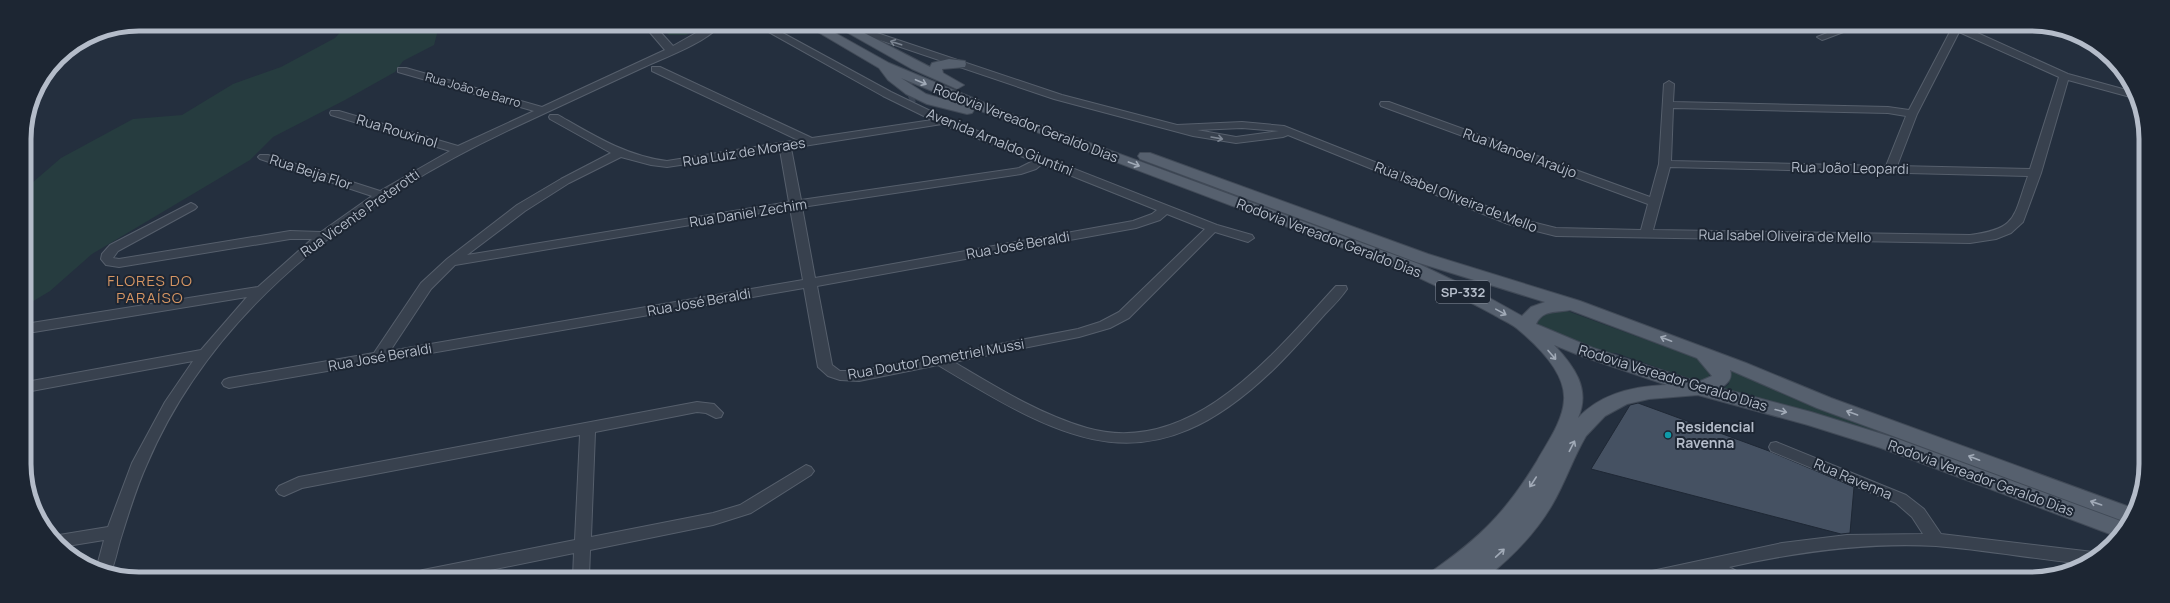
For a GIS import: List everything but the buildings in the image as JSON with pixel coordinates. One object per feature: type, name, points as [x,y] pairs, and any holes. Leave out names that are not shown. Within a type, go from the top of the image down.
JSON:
[{"type":"main road","name":"Rodovia Vereador Geraldo Dias","points":[[842,32],[874,42],[937,76],[1029,115],[1422,258],[1574,305],[1694,350],[1824,403],[2127,514]]},
{"type":"main road","name":"Rodovia Vereador Geraldo Dias","points":[[842,32],[879,63],[1006,117],[1414,268],[1480,300],[1526,326],[1587,352],[1699,389],[1811,419],[1888,444],[2118,528]]},
{"type":"main road","points":[[898,56],[889,56],[879,63],[911,98],[1006,117]]},
{"type":"main road","points":[[917,66],[942,58]]},
{"type":"main road","points":[[937,76],[935,70],[937,66],[949,63],[960,64]]},
{"type":"main road","points":[[1448,572],[1486,542],[1513,515],[1537,477],[1573,407],[1573,387],[1565,370],[1526,326],[1529,317],[1536,310],[1551,305],[1574,305]]},
{"type":"main road","points":[[1478,572],[1517,537],[1544,500],[1579,432],[1590,416],[1614,401],[1639,394],[1699,389],[1714,384],[1721,379],[1722,372],[1694,350]]},
{"type":"main road","points":[[1639,394],[1700,398],[1763,406]]},
{"type":"street","points":[[655,31],[671,50]]},
{"type":"street","name":"Rua Vicente Preterotti","points":[[105,566],[128,486],[157,424],[205,354],[259,291],[323,236],[381,195],[417,173],[459,150],[671,50],[705,31]]},
{"type":"street","name":"Avenida Arnaldo Giuntini","points":[[772,31],[887,94],[911,98],[944,121],[1042,159],[1165,210],[1213,228],[1248,238]]},
{"type":"street","points":[[1822,37],[1839,31]]},
{"type":"street","points":[[1890,169],[1912,114],[1953,31]]},
{"type":"street","points":[[1964,31],[2064,76],[2129,94]]},
{"type":"street","points":[[842,32],[871,34],[1058,97],[1219,138],[1236,140],[1274,134],[1293,134]]},
{"type":"street","points":[[656,69],[811,142]]},
{"type":"street","name":"Rua João de Barro","points":[[402,70],[543,110]]},
{"type":"street","name":"Rua Isabel Oliveira de Mello","points":[[1179,128],[1249,125],[1280,128],[1535,228],[1556,232],[1970,239],[1992,236],[2007,230],[2017,222],[2035,173],[2064,76]]},
{"type":"street","points":[[1646,234],[1665,164],[1669,84]]},
{"type":"street","points":[[887,94],[900,86]]},
{"type":"street","name":"Rua Manoel Araújo","points":[[1385,104],[1654,202]]},
{"type":"street","points":[[1669,105],[1888,110],[1912,114]]},
{"type":"street","name":"Rua Rouxinol","points":[[335,113],[459,150]]},
{"type":"street","name":"Rua Luiz de Moraes","points":[[554,117],[618,154],[646,162],[667,164],[944,121]]},
{"type":"street","points":[[1229,126],[1236,140]]},
{"type":"street","name":"Rua Doutor Demetriel Mussi","points":[[785,146],[825,367],[830,373],[838,376],[859,376],[1079,333],[1105,325],[1124,314],[1213,228]]},
{"type":"street","points":[[378,358],[426,286],[451,262],[528,204],[565,181],[618,154]]},
{"type":"street","name":"Rua Beija Flor","points":[[264,156],[381,195]]},
{"type":"street","name":"Rua Daniel Zechim","points":[[451,262],[796,204],[1021,171],[1042,159]]},
{"type":"street","name":"Rua João Leopardi","points":[[1665,164],[2035,173]]},
{"type":"street","points":[[191,207],[114,248],[108,254],[107,259],[110,262],[119,263],[290,235],[323,236]]},
{"type":"street","name":"Rua José Beraldi","points":[[229,383],[809,284],[1136,224],[1156,217],[1165,210]]},
{"type":"street","points":[[940,360],[996,394],[1050,419],[1086,433],[1116,438],[1148,437],[1194,420],[1231,399],[1276,358],[1341,289]]},
{"type":"street","points":[[31,328],[259,291]]},
{"type":"street","points":[[31,387],[205,354]]},
{"type":"street","points":[[284,490],[299,483],[588,429],[696,407],[709,408],[716,413]]},
{"type":"street","points":[[581,572],[588,429]]},
{"type":"street","name":"Rua Ravenna","points":[[1776,448],[1880,489],[1901,499],[1918,513],[1936,540]]},
{"type":"street","points":[[447,572],[713,519],[745,509],[781,488],[806,471]]},
{"type":"street","points":[[63,540],[114,532]]},
{"type":"street","points":[[1682,572],[1782,549],[1847,541],[1936,540],[2085,558]]},
{"type":"street","points":[[1711,566],[1722,572]]},
{"type":"green space","points":[[342,31],[438,31],[434,45],[403,61],[395,72],[345,100],[273,137],[250,160],[92,254],[50,291],[31,302],[31,184],[61,158],[133,119],[182,115],[233,84],[281,67],[335,38]]},
{"type":"green space","points":[[665,31],[693,31],[686,35],[669,35]]},
{"type":"green space","points":[[1559,308],[1696,358],[1708,368],[1709,378],[1700,381],[1693,380],[1616,353],[1598,352],[1559,337],[1538,325],[1538,316]]},
{"type":"green space","points":[[1727,368],[1881,432],[2123,521],[2119,526],[1720,391],[1729,384]]},
{"type":"tunnel","points":[[909,99],[914,97]]},
{"type":"place","name":"Residencial Ravenna","points":[[1668,435]]},
{"type":"district","name":"FLORES DO PARAÍSO","points":[[150,290]]}]
